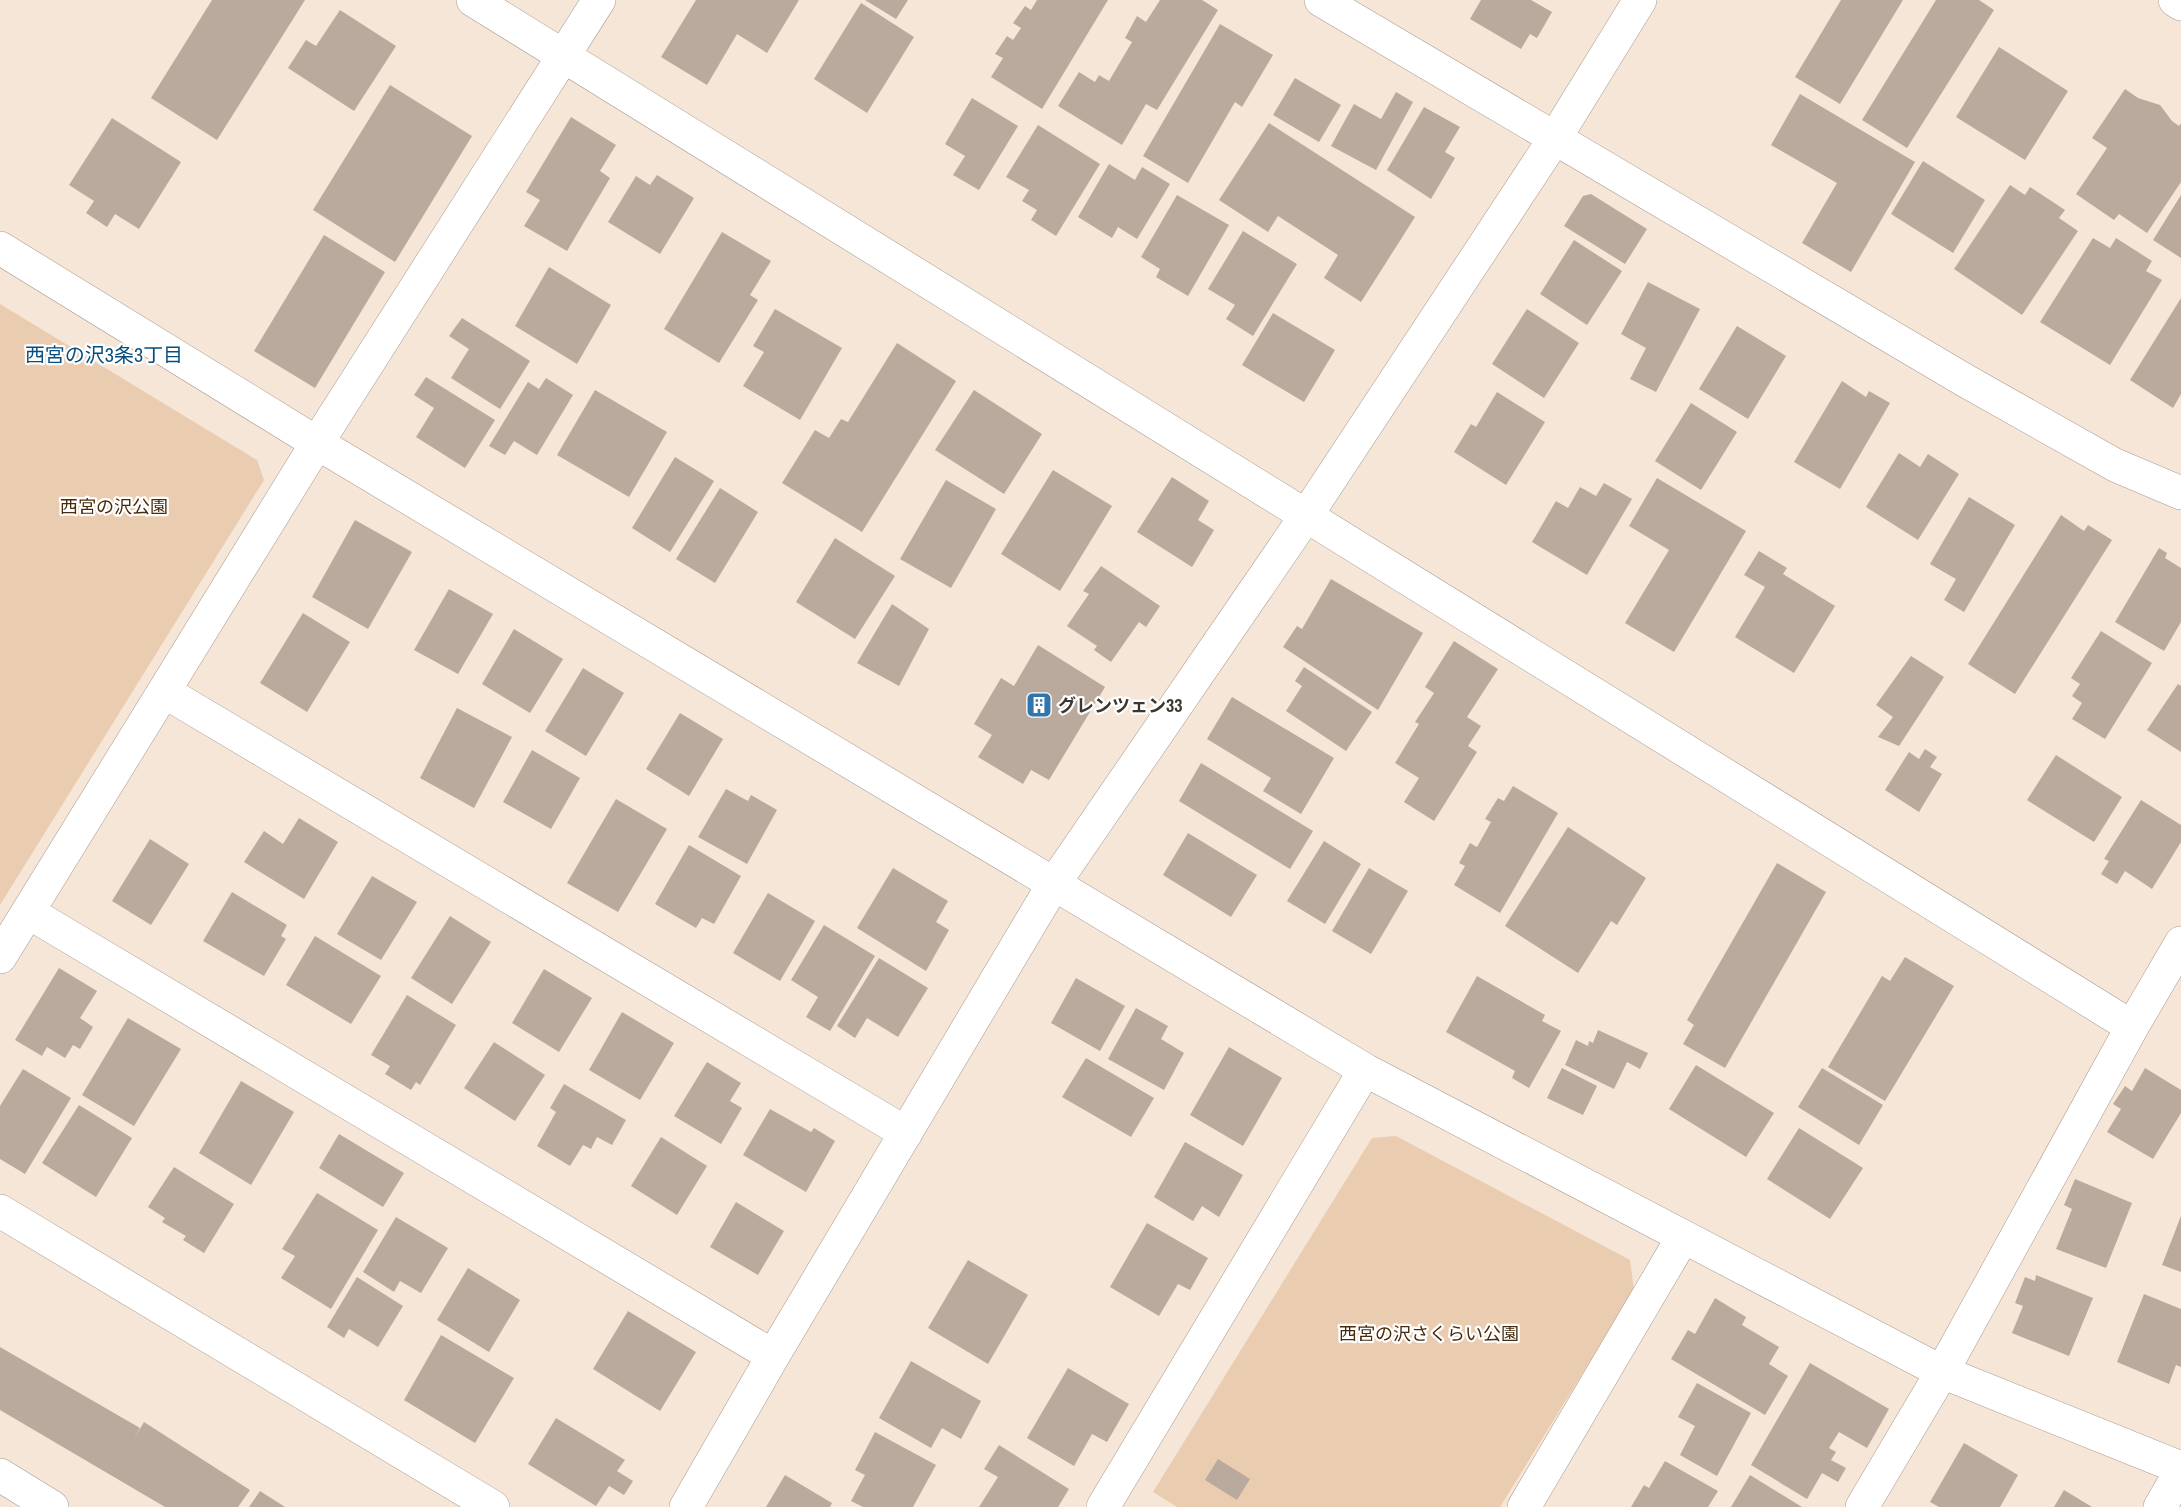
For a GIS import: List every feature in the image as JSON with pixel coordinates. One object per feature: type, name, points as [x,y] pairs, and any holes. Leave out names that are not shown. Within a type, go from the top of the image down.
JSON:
[{"type":"street","points":[[473,0],[2132,1027]]},
{"type":"street","points":[[0,957],[317,443],[599,0]]},
{"type":"street","points":[[1321,0],[1986,392],[2115,465],[2181,494]]},
{"type":"street","points":[[686,1507],[773,1356],[1053,885],[1306,516],[1555,138],[1640,0]]},
{"type":"street","points":[[2175,0],[2181,4]]},
{"type":"street","points":[[0,248],[317,443],[1365,1070],[1942,1372],[2181,1469],[2160,1507]]},
{"type":"street","points":[[165,692],[906,1133]]},
{"type":"street","points":[[28,912],[773,1356]]},
{"type":"street","points":[[1862,1507],[1942,1372],[2132,1027],[2181,943]]},
{"type":"street","points":[[1103,1507],[1365,1070]]},
{"type":"street","points":[[0,1211],[493,1507]]},
{"type":"street","points":[[1524,1507],[1683,1237]]},
{"type":"street","points":[[0,1475],[52,1507]]},
{"type":"green space","name":"西宮の沢公園","points":[[0,304],[257,460],[264,480],[0,905]]},
{"type":"green space","name":"西宮の沢さくらい公園","points":[[1396,1136],[1630,1260],[1634,1290],[1500,1507],[1177,1507],[1153,1492],[1372,1138]]},
{"type":"building","points":[[212,0],[305,0],[217,140],[151,98]]},
{"type":"building","points":[[696,0],[799,0],[767,53],[737,34],[707,85],[661,57]]},
{"type":"building","points":[[865,0],[908,0],[896,19]]},
{"type":"building","points":[[1037,0],[1108,0],[1042,109],[991,77],[1003,58],[995,54],[1007,36],[1013,40],[1021,28],[1013,23],[1025,6],[1031,10]]},
{"type":"building","points":[[1160,0],[1202,0],[1218,10],[1157,110],[1146,104],[1122,145],[1058,106],[1079,72],[1095,82],[1099,75],[1109,81],[1132,42],[1125,38],[1137,16],[1146,22]]},
{"type":"building","points":[[1481,0],[1531,0],[1552,12],[1537,38],[1530,34],[1521,49],[1470,19]]},
{"type":"building","points":[[1841,0],[1903,0],[1840,104],[1795,77]]},
{"type":"building","points":[[1936,0],[1979,0],[1994,10],[1907,148],[1862,120]]},
{"type":"building","points":[[861,3],[914,37],[867,113],[814,79]]},
{"type":"building","points":[[340,10],[396,46],[354,111],[288,68],[306,40],[316,46]]},
{"type":"building","points":[[1220,24],[1273,55],[1242,107],[1235,102],[1188,183],[1143,156]]},
{"type":"building","points":[[1999,47],[2068,91],[2025,160],[1956,117]]},
{"type":"building","points":[[1295,78],[1341,105],[1319,142],[1273,115]]},
{"type":"building","points":[[390,85],[472,136],[395,262],[313,210]]},
{"type":"building","points":[[2125,89],[2138,98],[2160,105],[2172,121],[2179,126],[2181,123],[2181,182],[2147,233],[2119,214],[2114,220],[2076,194],[2107,148],[2092,138]]},
{"type":"building","points":[[1396,92],[1413,102],[1376,170],[1331,146],[1354,104],[1381,119]]},
{"type":"building","points":[[1800,94],[1915,162],[1851,272],[1802,243],[1837,183],[1771,145]]},
{"type":"building","points":[[972,98],[1018,126],[979,190],[953,175],[965,156],[945,144]]},
{"type":"building","points":[[1424,107],[1460,127],[1445,152],[1455,158],[1431,199],[1387,170]]},
{"type":"building","points":[[571,117],[616,145],[600,171],[610,178],[567,251],[524,226],[540,200],[526,192]]},
{"type":"building","points":[[112,118],[181,162],[139,229],[115,214],[107,227],[86,213],[94,201],[69,185]]},
{"type":"building","points":[[1269,123],[1415,217],[1361,302],[1324,278],[1338,255],[1278,216],[1268,232],[1219,200]]},
{"type":"building","points":[[1038,125],[1100,164],[1056,236],[1031,220],[1037,210],[1022,201],[1029,190],[1006,177]]},
{"type":"building","points":[[1923,161],[1985,200],[1953,253],[1891,214]]},
{"type":"building","points":[[1109,164],[1135,180],[1142,167],[1170,184],[1137,239],[1118,227],[1112,238],[1078,217]]},
{"type":"building","points":[[657,175],[694,198],[660,254],[608,222],[636,176],[650,185]]},
{"type":"building","points":[[2010,185],[2025,195],[2030,187],[2065,210],[2059,218],[2078,231],[2022,315],[1954,269]]},
{"type":"building","points":[[1591,194],[1647,229],[1625,264],[1564,226],[1583,196]]},
{"type":"building","points":[[1177,195],[1229,225],[1188,296],[1156,277],[1160,269],[1141,257]]},
{"type":"building","points":[[2181,195],[2181,258],[2153,240]]},
{"type":"building","points":[[1243,231],[1297,264],[1253,336],[1226,319],[1235,305],[1208,289]]},
{"type":"building","points":[[722,232],[771,261],[750,295],[758,300],[719,363],[664,329]]},
{"type":"building","points":[[324,235],[385,272],[315,388],[254,351]]},
{"type":"building","points":[[2093,238],[2110,248],[2116,238],[2152,261],[2146,271],[2162,280],[2110,365],[2040,322]]},
{"type":"building","points":[[1574,240],[1622,271],[1587,325],[1540,294]]},
{"type":"building","points":[[549,267],[611,305],[577,364],[515,326]]},
{"type":"building","points":[[1648,282],[1700,309],[1656,392],[1630,379],[1646,348],[1621,334]]},
{"type":"building","points":[[2181,298],[2181,394],[2173,408],[2130,380]]},
{"type":"building","points":[[775,309],[842,348],[800,420],[743,386],[764,352],[753,346]]},
{"type":"building","points":[[1527,309],[1579,343],[1544,398],[1492,364]]},
{"type":"building","points":[[1273,313],[1335,350],[1304,402],[1242,365]]},
{"type":"building","points":[[462,318],[530,361],[500,409],[451,378],[469,349],[449,336]]},
{"type":"building","points":[[1737,326],[1786,356],[1748,419],[1699,389]]},
{"type":"building","points":[[897,343],[956,381],[862,532],[782,483],[815,430],[829,438],[841,419],[848,422]]},
{"type":"building","points":[[426,377],[495,420],[465,468],[416,437],[434,408],[414,395]]},
{"type":"building","points":[[546,378],[573,395],[537,455],[514,441],[505,455],[489,446],[528,382],[539,389]]},
{"type":"building","points":[[1842,381],[1866,397],[1869,391],[1890,403],[1840,489],[1794,462]]},
{"type":"building","points":[[595,390],[667,432],[629,497],[557,455]]},
{"type":"building","points":[[974,390],[1042,434],[1004,494],[935,450]]},
{"type":"building","points":[[1497,392],[1545,422],[1506,485],[1454,452],[1471,424],[1476,427]]},
{"type":"building","points":[[1691,403],[1737,432],[1701,490],[1655,461]]},
{"type":"building","points":[[1899,453],[1920,467],[1928,454],[1959,474],[1918,540],[1866,507]]},
{"type":"building","points":[[675,457],[714,481],[670,552],[632,528]]},
{"type":"building","points":[[1053,470],[1112,506],[1060,591],[1001,554]]},
{"type":"building","points":[[1172,477],[1209,501],[1198,520],[1214,530],[1192,567],[1137,532]]},
{"type":"building","points":[[1657,478],[1746,531],[1674,652],[1625,623],[1669,550],[1629,526]]},
{"type":"building","points":[[946,480],[996,509],[951,588],[900,559]]},
{"type":"building","points":[[1604,483],[1632,499],[1587,575],[1532,542],[1556,501],[1568,508],[1580,487],[1596,496]]},
{"type":"building","points":[[720,488],[758,512],[715,583],[676,559]]},
{"type":"building","points":[[1969,497],[2015,525],[1964,612],[1944,600],[1956,579],[1930,564]]},
{"type":"building","points":[[2061,515],[2084,531],[2088,525],[2112,540],[2015,694],[1968,664]]},
{"type":"building","points":[[355,520],[412,552],[368,629],[312,597]]},
{"type":"building","points":[[835,538],[895,576],[855,639],[796,602]]},
{"type":"building","points":[[2159,548],[2167,553],[2165,558],[2181,568],[2181,622],[2164,651],[2115,622]]},
{"type":"building","points":[[1759,551],[1787,568],[1783,574],[1835,606],[1794,673],[1735,637],[1765,587],[1744,575]]},
{"type":"building","points":[[1101,566],[1160,606],[1146,627],[1139,622],[1111,662],[1094,650],[1097,646],[1067,626],[1089,594],[1083,591]]},
{"type":"building","points":[[1331,579],[1423,633],[1378,710],[1283,647],[1297,626],[1302,629]]},
{"type":"building","points":[[449,589],[493,614],[458,674],[414,650]]},
{"type":"building","points":[[892,604],[929,629],[899,686],[857,663]]},
{"type":"building","points":[[303,613],[350,642],[307,712],[260,683]]},
{"type":"building","points":[[514,629],[563,659],[530,713],[482,684]]},
{"type":"building","points":[[2101,631],[2152,663],[2105,739],[2072,719],[2082,703],[2072,696],[2080,684],[2071,678]]},
{"type":"building","points":[[1454,641],[1498,669],[1467,717],[1481,726],[1468,746],[1477,752],[1434,821],[1404,802],[1419,778],[1395,763],[1419,724],[1415,722],[1434,693],[1425,687]]},
{"type":"building","name":"グレンツェン33","points":[[1038,645],[1105,687],[1049,780],[1031,770],[1023,784],[978,757],[992,735],[974,724],[1001,678],[1014,686]]},
{"type":"building","points":[[1911,656],[1944,677],[1899,746],[1878,737],[1893,717],[1876,705]]},
{"type":"building","points":[[1304,667],[1372,712],[1346,751],[1286,711],[1302,686],[1295,681]]},
{"type":"building","points":[[583,668],[624,693],[586,756],[545,731]]},
{"type":"building","points":[[2178,684],[2181,686],[2181,752],[2147,730]]},
{"type":"building","points":[[1232,697],[1334,758],[1301,814],[1263,791],[1271,778],[1207,739]]},
{"type":"building","points":[[457,708],[512,737],[474,808],[420,778]]},
{"type":"building","points":[[680,713],[723,739],[689,796],[646,769]]},
{"type":"building","points":[[1925,749],[1937,757],[1930,767],[1942,774],[1919,812],[1885,790],[1909,752],[1919,759]]},
{"type":"building","points":[[532,750],[580,778],[551,829],[503,802]]},
{"type":"building","points":[[2056,755],[2122,797],[2094,842],[2027,800]]},
{"type":"building","points":[[1201,763],[1313,831],[1290,869],[1179,801]]},
{"type":"building","points":[[1513,786],[1558,813],[1500,913],[1454,885],[1465,866],[1459,863],[1470,843],[1477,847],[1491,822],[1485,819],[1498,798],[1504,801]]},
{"type":"building","points":[[726,789],[748,801],[751,795],[777,810],[747,864],[698,837]]},
{"type":"building","points":[[616,799],[667,829],[618,912],[567,883]]},
{"type":"building","points":[[2141,800],[2181,825],[2181,842],[2152,889],[2125,871],[2117,884],[2101,874],[2109,861],[2104,859]]},
{"type":"building","points":[[299,818],[338,842],[304,899],[244,862],[264,831],[283,844]]},
{"type":"building","points":[[1568,827],[1646,878],[1617,925],[1611,921],[1578,973],[1505,926]]},
{"type":"building","points":[[1188,833],[1257,875],[1231,917],[1163,875]]},
{"type":"building","points":[[150,839],[189,864],[151,925],[112,901]]},
{"type":"building","points":[[1324,841],[1361,864],[1325,924],[1287,901]]},
{"type":"building","points":[[689,845],[741,876],[714,924],[702,918],[696,928],[655,904]]},
{"type":"building","points":[[1777,863],[1826,892],[1725,1068],[1683,1044],[1694,1025],[1687,1020]]},
{"type":"building","points":[[893,868],[948,901],[936,922],[949,930],[926,971],[857,928]]},
{"type":"building","points":[[1369,868],[1408,891],[1371,954],[1332,931]]},
{"type":"building","points":[[372,876],[417,902],[381,960],[337,934]]},
{"type":"building","points":[[232,892],[287,925],[281,936],[286,939],[264,976],[203,941]]},
{"type":"building","points":[[768,893],[815,921],[780,981],[733,953]]},
{"type":"building","points":[[450,916],[491,942],[452,1004],[411,978]]},
{"type":"building","points":[[824,925],[875,956],[830,1031],[806,1017],[818,997],[791,980]]},
{"type":"building","points":[[315,936],[381,976],[351,1024],[286,985]]},
{"type":"building","points":[[1905,957],[1954,986],[1885,1101],[1828,1067],[1882,976],[1890,981]]},
{"type":"building","points":[[879,958],[928,988],[898,1037],[867,1018],[855,1038],[837,1026]]},
{"type":"building","points":[[59,968],[97,991],[80,1018],[93,1027],[80,1049],[73,1045],[65,1058],[47,1047],[42,1056],[15,1040]]},
{"type":"building","points":[[544,969],[592,998],[559,1052],[512,1023]]},
{"type":"building","points":[[1477,976],[1545,1015],[1542,1021],[1561,1031],[1529,1088],[1512,1078],[1515,1071],[1446,1032]]},
{"type":"building","points":[[1076,978],[1125,1006],[1100,1051],[1051,1023]]},
{"type":"building","points":[[407,995],[456,1025],[420,1085],[416,1082],[411,1090],[385,1074],[390,1066],[371,1055]]},
{"type":"building","points":[[1136,1008],[1168,1026],[1161,1039],[1184,1053],[1164,1090],[1108,1059]]},
{"type":"building","points":[[622,1012],[674,1043],[640,1100],[589,1070]]},
{"type":"building","points":[[128,1018],[181,1049],[134,1126],[82,1095]]},
{"type":"building","points":[[1598,1030],[1648,1053],[1640,1069],[1627,1062],[1614,1089],[1565,1065],[1576,1040],[1588,1046],[1589,1041],[1593,1043]]},
{"type":"building","points":[[494,1042],[545,1075],[515,1121],[464,1088]]},
{"type":"building","points":[[1229,1047],[1282,1078],[1243,1146],[1190,1115]]},
{"type":"building","points":[[1086,1058],[1154,1098],[1131,1137],[1062,1097]]},
{"type":"building","points":[[707,1062],[741,1083],[730,1101],[742,1108],[721,1144],[674,1116]]},
{"type":"building","points":[[1696,1065],[1774,1113],[1746,1157],[1669,1109]]},
{"type":"building","points":[[1562,1068],[1597,1086],[1583,1115],[1547,1098]]},
{"type":"building","points":[[1822,1068],[1883,1105],[1859,1145],[1798,1107]]},
{"type":"building","points":[[2145,1068],[2181,1090],[2181,1113],[2153,1159],[2107,1132],[2121,1109],[2113,1104],[2125,1086],[2132,1091]]},
{"type":"building","points":[[23,1069],[71,1098],[25,1174],[0,1159],[0,1106]]},
{"type":"building","points":[[241,1081],[294,1112],[251,1185],[199,1153]]},
{"type":"building","points":[[564,1084],[626,1120],[612,1145],[597,1137],[591,1149],[583,1145],[570,1166],[537,1146],[556,1112],[550,1108]]},
{"type":"building","points":[[79,1105],[132,1138],[96,1197],[42,1163]]},
{"type":"building","points":[[770,1109],[811,1132],[814,1128],[835,1141],[806,1192],[743,1155]]},
{"type":"building","points":[[1799,1128],[1863,1168],[1830,1219],[1767,1179]]},
{"type":"building","points":[[339,1134],[404,1173],[383,1207],[319,1168]]},
{"type":"building","points":[[661,1137],[707,1166],[677,1215],[631,1186]]},
{"type":"building","points":[[1185,1142],[1243,1175],[1219,1217],[1202,1206],[1193,1221],[1154,1197]]},
{"type":"building","points":[[174,1167],[234,1204],[204,1253],[183,1240],[186,1236],[162,1222],[165,1218],[148,1207]]},
{"type":"building","points":[[2075,1179],[2132,1203],[2106,1268],[2056,1249],[2072,1209],[2064,1205]]},
{"type":"building","points":[[317,1193],[378,1230],[331,1309],[281,1278],[295,1256],[282,1249]]},
{"type":"building","points":[[736,1202],[784,1231],[758,1275],[710,1247]]},
{"type":"building","points":[[2181,1216],[2181,1272],[2162,1265]]},
{"type":"building","points":[[396,1217],[448,1248],[421,1293],[400,1281],[394,1292],[363,1272]]},
{"type":"building","points":[[1147,1223],[1208,1258],[1190,1290],[1178,1284],[1159,1316],[1110,1287]]},
{"type":"building","points":[[968,1260],[1028,1295],[988,1364],[928,1328]]},
{"type":"building","points":[[468,1268],[520,1300],[489,1352],[437,1320]]},
{"type":"building","points":[[2036,1275],[2093,1298],[2069,1356],[2012,1333],[2023,1306],[2015,1303],[2025,1277],[2035,1281]]},
{"type":"building","points":[[357,1277],[403,1306],[378,1347],[349,1329],[344,1338],[327,1327]]},
{"type":"building","points":[[2144,1294],[2181,1309],[2181,1367],[2176,1365],[2169,1384],[2117,1362]]},
{"type":"building","points":[[1715,1298],[1746,1317],[1742,1325],[1779,1347],[1769,1364],[1788,1376],[1765,1415],[1671,1359],[1688,1330],[1695,1334]]},
{"type":"building","points":[[628,1311],[696,1352],[660,1411],[593,1369]]},
{"type":"building","points":[[441,1335],[514,1378],[475,1443],[404,1400]]},
{"type":"building","points":[[0,1347],[140,1428],[133,1441],[144,1422],[250,1490],[238,1507],[165,1507],[0,1410]]},
{"type":"building","points":[[911,1361],[981,1401],[961,1439],[942,1428],[931,1448],[879,1418]]},
{"type":"building","points":[[1810,1363],[1889,1409],[1867,1448],[1839,1432],[1829,1448],[1836,1452],[1831,1460],[1846,1468],[1838,1482],[1822,1473],[1807,1499],[1751,1465]]},
{"type":"building","points":[[1068,1368],[1129,1404],[1107,1442],[1092,1434],[1074,1466],[1027,1438]]},
{"type":"building","points":[[1697,1383],[1751,1413],[1717,1476],[1680,1455],[1695,1426],[1678,1417]]},
{"type":"building","points":[[556,1418],[625,1460],[617,1471],[633,1481],[624,1495],[609,1486],[596,1506],[528,1464]]},
{"type":"building","points":[[875,1432],[936,1465],[913,1507],[863,1507],[851,1501],[865,1475],[855,1470]]},
{"type":"building","points":[[1964,1443],[2018,1475],[2000,1507],[1939,1507],[1930,1502]]},
{"type":"building","points":[[999,1445],[1069,1489],[1058,1507],[979,1507],[998,1477],[984,1469]]},
{"type":"building","points":[[1218,1459],[1250,1479],[1237,1500],[1205,1480]]},
{"type":"building","points":[[1665,1461],[1718,1491],[1708,1507],[1631,1507],[1644,1485],[1649,1488]]},
{"type":"building","points":[[785,1475],[832,1503],[830,1507],[766,1507]]},
{"type":"building","points":[[1750,1475],[1802,1507],[1731,1507]]},
{"type":"building","points":[[2064,1490],[2092,1507],[2054,1507]]},
{"type":"building","points":[[260,1491],[285,1507],[249,1507]]},
{"type":"place","name":"グレンツェン33","points":[[1039,705]]},
{"type":"district","name":"西宮の沢3条3丁目","points":[[104,354]]}]
